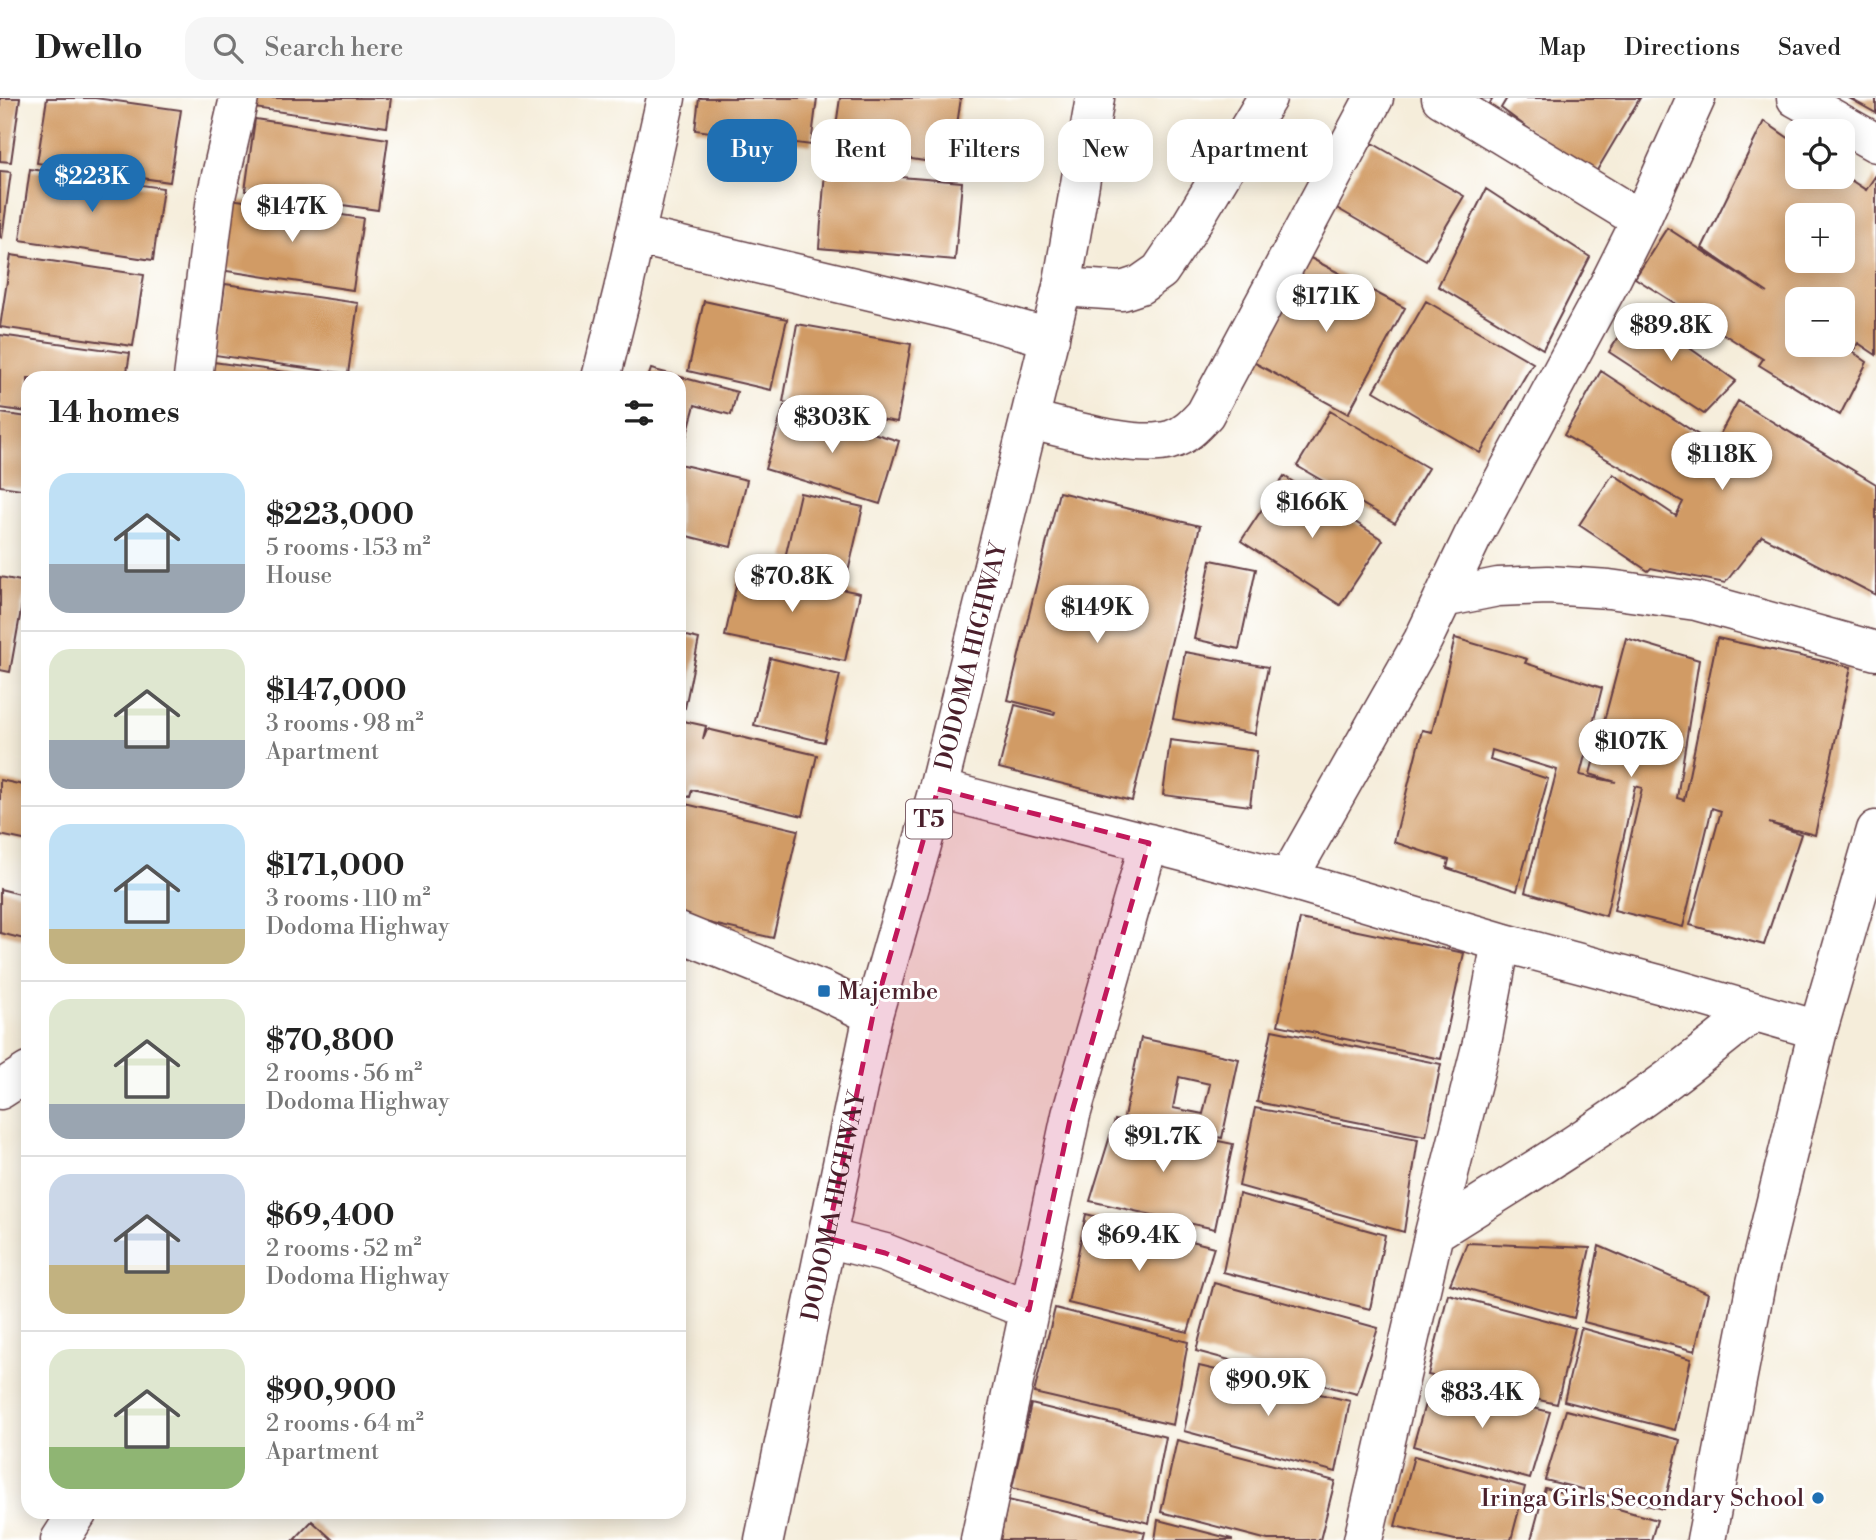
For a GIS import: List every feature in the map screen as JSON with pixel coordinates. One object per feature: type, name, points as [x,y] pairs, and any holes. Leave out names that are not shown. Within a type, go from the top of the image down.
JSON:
[{"type":"main road","points":[[194,371],[216,197],[239,98]]},
{"type":"main road","points":[[603,371],[666,98]]},
{"type":"main road","name":"DODOMA HIGHWAY","points":[[764,1540],[873,1015],[938,789],[1050,338],[1062,287],[1095,98]]},
{"type":"main road","points":[[1062,287],[1122,291],[1140,285],[1160,271],[1267,98]]},
{"type":"main road","points":[[1030,420],[1138,442],[1170,440],[1189,430],[1205,414],[1374,98]]},
{"type":"main road","points":[[1440,98],[1641,220]]},
{"type":"main road","points":[[1288,879],[1423,640],[1473,536],[1641,220],[1696,98]]},
{"type":"main road","points":[[1796,98],[1876,143]]},
{"type":"main road","points":[[635,235],[951,310],[1050,338]]},
{"type":"main road","points":[[1443,598],[1511,587],[1548,585],[1609,589],[1696,601],[1876,652]]},
{"type":"main road","points":[[938,789],[1288,879],[1818,1030]]},
{"type":"main road","points":[[1706,1540],[1756,1283],[1818,1030],[1876,830]]},
{"type":"main road","points":[[980,1540],[1071,1115],[1149,843]]},
{"type":"main road","points":[[686,935],[824,991],[873,1015]]},
{"type":"main road","points":[[1363,1540],[1434,1233],[1482,1043],[1502,942]]},
{"type":"main road","points":[[1434,1233],[1625,1110],[1754,1012]]},
{"type":"main road","points":[[0,1090],[21,1076]]},
{"type":"main road","points":[[827,1238],[885,1253],[1029,1310]]},
{"type":"main road","points":[[60,1540],[74,1519]]},
{"type":"highlighted area","points":[[938,789],[1149,843],[1071,1115],[1029,1310],[885,1253],[827,1238],[873,1015]]},
{"type":"building","points":[[0,98],[20,98],[11,162],[0,161]]},
{"type":"building","points":[[47,98],[95,98],[181,110],[170,182],[37,163]]},
{"type":"building","points":[[255,98],[391,98],[387,127],[254,108]]},
{"type":"building","points":[[699,98],[817,98],[814,119],[811,119],[811,145],[797,143],[797,119],[707,119],[707,132],[695,130]]},
{"type":"building","points":[[840,98],[961,98],[958,119],[925,119],[925,161],[911,159],[911,119],[837,119]]},
{"type":"building","points":[[1463,98],[1493,98],[1484,114]]},
{"type":"building","points":[[1507,98],[1640,98],[1593,177],[1501,108]]},
{"type":"building","points":[[1849,98],[1876,98],[1876,113]]},
{"type":"building","points":[[255,119],[388,139],[378,210],[245,191]]},
{"type":"building","points":[[1764,121],[1785,136],[1785,189],[1855,189],[1855,183],[1866,190],[1876,175],[1876,355],[1858,343],[1855,348],[1855,287],[1785,287],[1785,357],[1855,357],[1855,354],[1867,362],[1840,415],[1759,365],[1763,359],[1635,278],[1667,228],[1768,293],[1702,248]]},
{"type":"building","points":[[1372,143],[1464,196],[1426,260],[1335,207]]},
{"type":"building","points":[[30,169],[163,188],[153,260],[20,240]]},
{"type":"building","points":[[0,171],[11,172],[2,238],[0,237]]},
{"type":"building","points":[[911,178],[925,179],[925,182],[962,182],[955,260],[819,248],[824,182],[911,182]]},
{"type":"building","points":[[1486,189],[1590,257],[1543,349],[1438,286]]},
{"type":"building","points":[[230,199],[363,218],[353,290],[220,270]]},
{"type":"building","points":[[1303,254],[1405,308],[1348,414],[1246,358]]},
{"type":"building","points":[[11,255],[144,275],[133,346],[0,327]]},
{"type":"building","points":[[225,284],[358,303],[348,371],[327,371],[215,355]]},
{"type":"building","points":[[704,301],[787,319],[771,390],[688,371]]},
{"type":"building","points":[[1426,301],[1533,363],[1480,453],[1374,391]]},
{"type":"building","points":[[1636,310],[1736,381],[1704,414],[1609,352]]},
{"type":"building","points":[[797,324],[911,344],[897,422],[783,402]]},
{"type":"building","points":[[0,335],[130,353],[127,371],[21,371],[21,411],[0,408]]},
{"type":"building","points":[[206,361],[279,371],[204,371]]},
{"type":"building","points":[[1601,371],[1714,445],[1738,401],[1876,484],[1876,595],[1762,536],[1725,583],[1651,568],[1648,571],[1579,525],[1613,474],[1676,516],[1683,502],[1564,435]]},
{"type":"building","points":[[686,378],[737,392],[731,415],[695,405],[686,438]]},
{"type":"building","points":[[784,406],[899,441],[880,504],[765,469]]},
{"type":"building","points":[[1330,411],[1428,468],[1395,523],[1297,466]]},
{"type":"building","points":[[0,413],[21,416],[21,489],[0,486]]},
{"type":"building","points":[[686,466],[747,480],[731,547],[686,536]]},
{"type":"building","points":[[1284,476],[1383,540],[1340,605],[1241,541]]},
{"type":"building","points":[[1059,492],[1200,526],[1132,801],[999,768],[1015,705],[1054,715],[1055,712],[1008,700]]},
{"type":"building","points":[[800,493],[863,507],[848,572],[785,558]]},
{"type":"building","points":[[1211,560],[1256,569],[1239,649],[1194,639]]},
{"type":"building","points":[[740,568],[860,593],[845,661],[725,636]]},
{"type":"building","points":[[0,577],[21,581],[21,610],[10,672],[0,670]]},
{"type":"building","points":[[686,636],[699,639],[686,703]]},
{"type":"building","points":[[1455,638],[1527,659],[1525,663],[1602,688],[1580,775],[1616,782],[1590,774],[1626,638],[1699,660],[1677,798],[1684,800],[1717,638],[1851,667],[1815,835],[1769,823],[1801,834],[1764,945],[1690,925],[1721,811],[1712,808],[1683,927],[1614,910],[1642,788],[1635,786],[1606,916],[1525,892],[1557,770],[1492,750],[1490,760],[1548,779],[1517,891],[1447,868],[1449,860],[1394,842],[1422,730],[1432,732]]},
{"type":"building","points":[[1185,652],[1268,667],[1255,734],[1173,719]]},
{"type":"building","points":[[770,658],[840,675],[824,742],[754,725]]},
{"type":"building","points":[[686,722],[706,726],[703,739],[707,729],[817,755],[803,816],[692,790],[690,797],[686,796]]},
{"type":"building","points":[[1170,740],[1257,751],[1250,806],[1163,795]]},
{"type":"building","points":[[0,780],[21,784],[21,840],[0,835]]},
{"type":"building","points":[[686,804],[798,830],[773,938],[686,918]]},
{"type":"building","points":[[0,889],[21,894],[21,938],[0,933]]},
{"type":"building","points":[[1300,919],[1464,953],[1441,1059],[1278,1025]]},
{"type":"building","points":[[1272,1030],[1441,1064],[1426,1136],[1257,1102]]},
{"type":"building","points":[[1141,1038],[1239,1059],[1222,1138],[1124,1117]],"holes":[[[1179,1077],[1210,1084],[1203,1114],[1173,1108]]]},
{"type":"building","points":[[1255,1108],[1418,1139],[1404,1232],[1239,1186]]},
{"type":"building","points":[[1115,1120],[1233,1144],[1215,1229],[1090,1201]]},
{"type":"building","points":[[1239,1194],[1385,1235],[1370,1309],[1223,1272]]},
{"type":"building","points":[[1086,1214],[1214,1247],[1188,1332],[1068,1303]]},
{"type":"building","points":[[1467,1243],[1590,1248],[1574,1318],[1450,1284]]},
{"type":"building","points":[[1599,1246],[1708,1293],[1695,1351],[1584,1322]]},
{"type":"building","points":[[1214,1283],[1378,1328],[1357,1394],[1196,1351]]},
{"type":"building","points":[[1448,1294],[1575,1328],[1557,1404],[1428,1375]]},
{"type":"building","points":[[1055,1308],[1188,1342],[1173,1425],[1034,1393]]},
{"type":"building","points":[[1581,1328],[1691,1359],[1675,1430],[1564,1401]]},
{"type":"building","points":[[1199,1366],[1350,1401],[1336,1472],[1184,1431]]},
{"type":"building","points":[[1431,1383],[1550,1412],[1530,1479],[1413,1446]]},
{"type":"building","points":[[1031,1404],[1166,1437],[1149,1523],[1012,1488]]},
{"type":"building","points":[[1566,1410],[1680,1440],[1663,1509],[1545,1480]]},
{"type":"building","points":[[1177,1440],[1335,1481],[1320,1540],[1268,1540],[1161,1512]]},
{"type":"building","points":[[1414,1456],[1525,1487],[1511,1540],[1455,1540],[1395,1526]]},
{"type":"building","points":[[1545,1488],[1657,1520],[1651,1540],[1531,1540]]},
{"type":"building","points":[[1008,1500],[1145,1532],[1143,1540],[1000,1540]]},
{"type":"building","points":[[1158,1520],[1232,1539],[1232,1540],[1155,1540]]},
{"type":"building","points":[[312,1521],[333,1540],[294,1540]]},
{"type":"place","name":"Majembe","points":[[824,991]]},
{"type":"place","name":"Iringa Girls Secondary School","points":[[1818,1498]]}]
